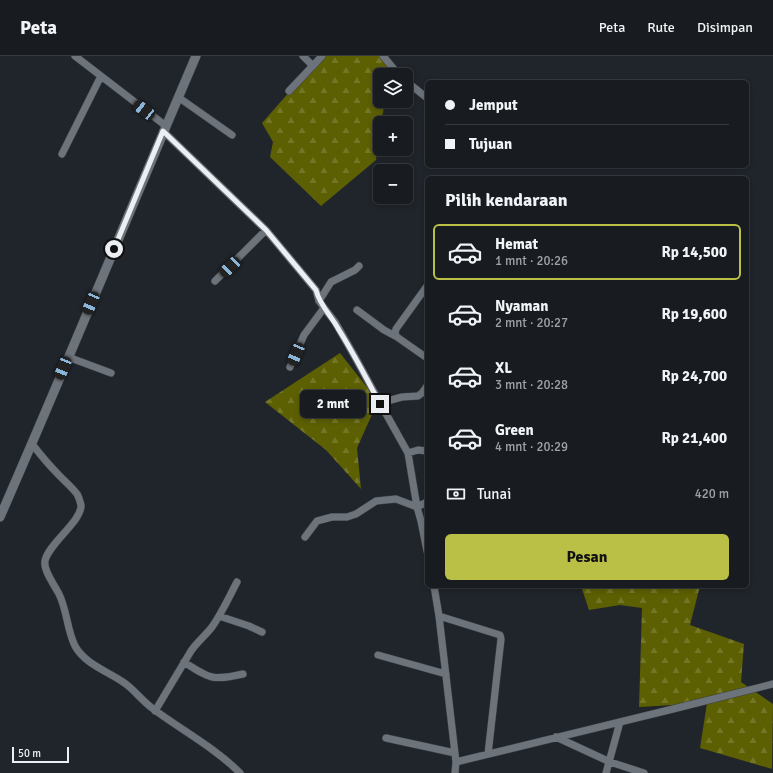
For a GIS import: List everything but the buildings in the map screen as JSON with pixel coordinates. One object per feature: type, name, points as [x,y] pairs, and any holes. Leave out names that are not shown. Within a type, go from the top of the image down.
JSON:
[{"type":"main road","points":[[0,517],[196,56]]},
{"type":"street","points":[[75,56],[165,129],[266,230],[316,290],[319,301],[335,322],[408,453],[417,507],[425,541]]},
{"type":"street","points":[[303,56],[313,66]]},
{"type":"street","points":[[290,91],[322,56]]},
{"type":"street","points":[[383,56],[393,68]]},
{"type":"street","points":[[62,154],[101,76]]},
{"type":"street","points":[[413,86],[425,96]]},
{"type":"street","points":[[178,97],[232,135]]},
{"type":"street","points":[[215,281],[266,230]]},
{"type":"street","points":[[319,301],[331,282],[355,270],[359,266]]},
{"type":"street","points":[[397,337],[395,334],[396,329],[425,289]]},
{"type":"street","points":[[290,367],[304,335],[324,308]]},
{"type":"street","points":[[357,310],[384,330],[425,354]]},
{"type":"street","points":[[68,357],[111,373]]},
{"type":"street","points":[[380,404],[402,397],[418,396],[422,394],[425,389]]},
{"type":"street","points":[[31,446],[78,495],[81,506],[72,523],[54,545],[46,558],[45,563],[61,601],[76,647],[88,661],[100,670],[122,681],[134,690],[155,711],[223,758],[240,773]]},
{"type":"street","points":[[408,453],[418,450],[425,451]]},
{"type":"street","points":[[305,537],[317,521],[332,517],[347,517],[356,514],[376,501],[396,499],[417,507],[425,503]]},
{"type":"street","points":[[155,711],[195,645],[205,636],[219,616],[237,582]]},
{"type":"street","points":[[434,588],[455,753],[455,773]]},
{"type":"street","points":[[219,616],[262,632]]},
{"type":"street","points":[[439,616],[500,634],[501,639],[488,754]]},
{"type":"street","points":[[378,655],[446,674]]},
{"type":"street","points":[[184,662],[201,674],[212,678],[243,674]]},
{"type":"street","points":[[456,762],[773,684]]},
{"type":"street","points":[[606,773],[620,722]]},
{"type":"street","points":[[556,737],[610,762],[644,773]]},
{"type":"street","points":[[386,738],[455,753]]},
{"type":"green space","points":[[321,56],[379,56],[390,64],[389,68],[373,68],[373,108],[384,108],[382,116],[373,116],[373,156],[376,156],[376,160],[321,206],[270,157],[273,142],[262,123]]},
{"type":"green space","points":[[340,353],[378,401],[357,448],[361,489],[326,450],[265,402]]},
{"type":"green space","points":[[582,588],[699,588],[690,625],[744,644],[741,682],[773,704],[772,769],[700,748],[707,703],[639,707],[642,608],[620,605],[589,610]]},
{"type":"route","points":[[114,249],[163,131],[266,230],[316,290],[319,301],[335,322],[380,404]]}]
